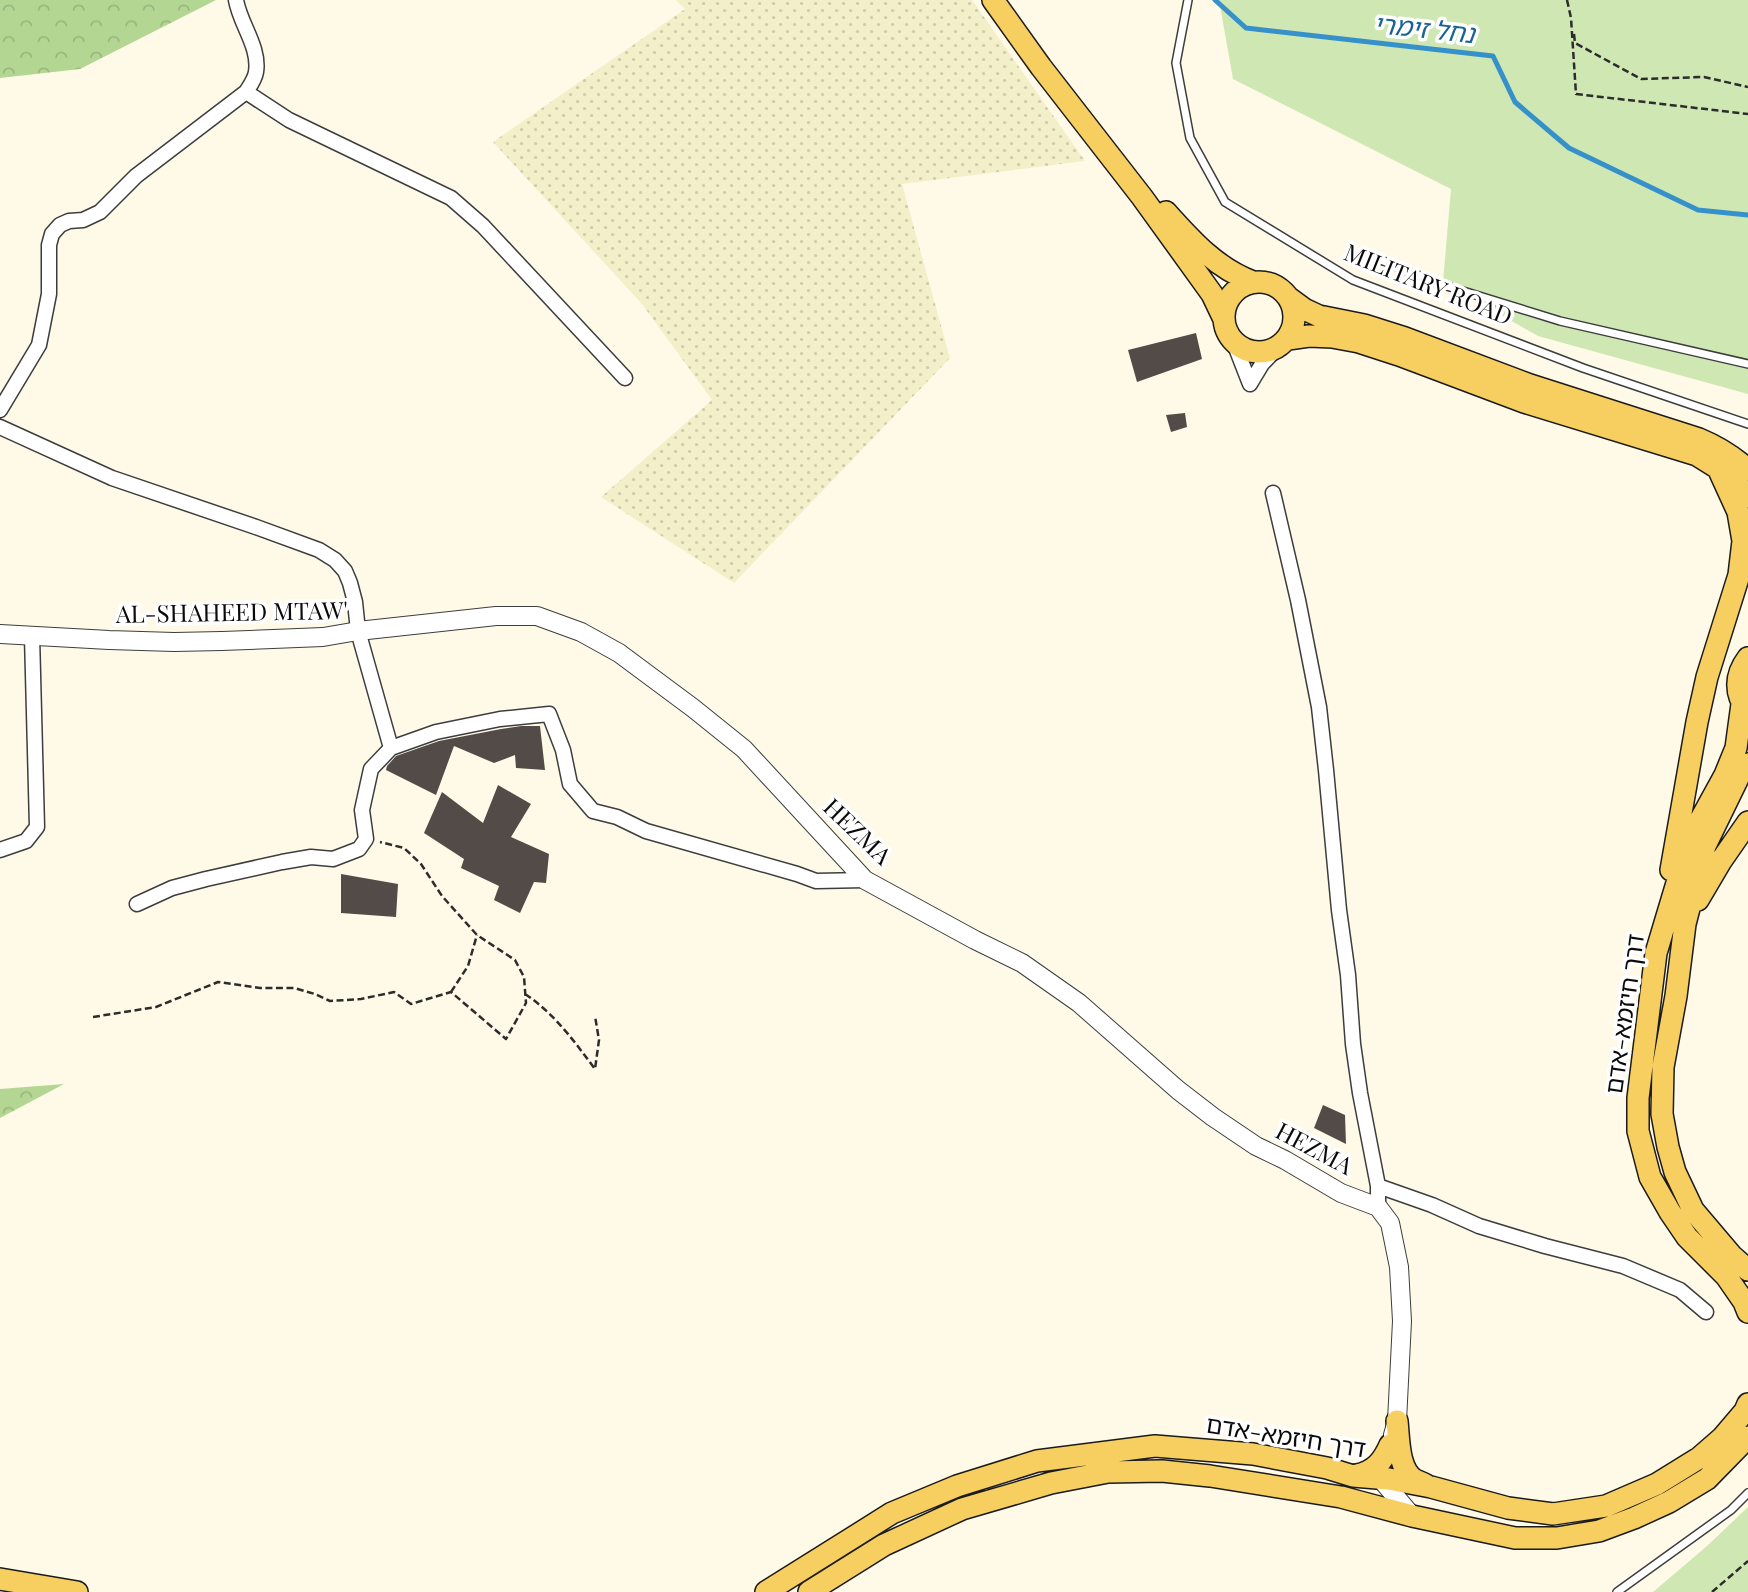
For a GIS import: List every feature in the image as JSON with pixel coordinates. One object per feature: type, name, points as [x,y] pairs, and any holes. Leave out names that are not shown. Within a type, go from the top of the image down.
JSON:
[{"type":"main road","points":[[993,0],[1212,294],[1228,335],[1244,350],[1268,352],[1283,343],[1309,336],[1359,342],[1524,402],[1698,455],[1729,475],[1748,497]]},
{"type":"main road","points":[[1097,139],[1201,250],[1235,275],[1253,282]]},
{"type":"main road","points":[[1223,317],[1232,294],[1241,286],[1253,282],[1273,285],[1283,290],[1294,308],[1293,330],[1283,343]]},
{"type":"main road","points":[[1289,298],[1319,316],[1364,325],[1405,338],[1530,384],[1699,439],[1720,448],[1748,470]]},
{"type":"main road","points":[[1657,953],[1697,722],[1707,677],[1739,575],[1743,541],[1738,512],[1717,466]]},
{"type":"main road","name":"דרך חיזמא-אדם","points":[[1748,658],[1737,678],[1738,692],[1745,708],[1736,748],[1725,775],[1697,825],[1657,953],[1638,1098],[1638,1131],[1650,1177],[1670,1212],[1686,1237],[1726,1276],[1748,1312]]},
{"type":"main road","name":"דרך חיזמא-אדם","points":[[1743,1262],[1693,1210],[1675,1172],[1662,1114],[1663,1067],[1685,924],[1704,846],[1740,774],[1748,764]]},
{"type":"main road","points":[[1685,924],[1721,861],[1748,822]]},
{"type":"main road","name":"דרך חיזמא-אדם","points":[[766,1592],[892,1513],[957,1486],[1037,1461],[1155,1446],[1253,1454],[1327,1468],[1353,1476],[1432,1487],[1508,1508],[1553,1514],[1606,1506],[1657,1484],[1699,1458],[1722,1438],[1748,1404]]},
{"type":"main road","points":[[1397,1421],[1402,1456],[1408,1473],[1415,1480],[1432,1487]]},
{"type":"main road","name":"דרך חיזמא-אדם","points":[[809,1592],[884,1545],[962,1509],[1051,1483],[1108,1472],[1161,1471],[1210,1476],[1342,1497],[1412,1516],[1515,1538],[1557,1538],[1599,1531],[1668,1502],[1707,1479],[1748,1437]]},
{"type":"main road","points":[[1353,1476],[1373,1469],[1382,1461],[1390,1445]]},
{"type":"main road","points":[[0,1579],[77,1592]]},
{"type":"street","points":[[0,410],[39,345],[49,294],[49,245],[52,234],[60,225],[83,220],[100,212],[136,176],[246,92],[256,75],[257,61],[236,0]]},
{"type":"street","points":[[246,92],[289,120],[452,198],[483,226],[625,378]]},
{"type":"street","points":[[1234,343],[1250,384],[1262,364],[1283,343]]},
{"type":"street","points":[[0,427],[112,478],[319,550],[335,560],[345,571],[355,602],[358,631]]},
{"type":"street","points":[[1273,492],[1298,600],[1318,707],[1339,911],[1349,975],[1353,1044],[1378,1186],[1378,1207],[1390,1223],[1399,1267],[1402,1321],[1397,1421],[1382,1478],[1373,1485],[1342,1497]]},
{"type":"street","name":"HEZMA","points":[[358,631],[496,615],[537,616],[581,632],[619,653],[744,749],[865,880],[1022,963],[1079,1003],[1213,1117],[1256,1146],[1341,1193],[1378,1207]]},
{"type":"street","name":"AL-SHAHEED MTAW'","points":[[0,634],[174,642],[323,637],[358,631],[391,748]]},
{"type":"street","points":[[0,850],[26,842],[37,827],[32,635]]},
{"type":"street","points":[[137,904],[172,888],[206,879],[311,857],[333,859],[359,849],[366,839],[362,810],[371,769],[391,748],[436,732],[500,719],[549,714],[563,750],[570,784],[593,811],[617,817],[646,831],[816,881],[865,880]]},
{"type":"street","points":[[1378,1186],[1432,1205],[1479,1226],[1623,1266],[1680,1290],[1706,1312]]},
{"type":"street","points":[[1382,1478],[1412,1516]]},
{"type":"lane","name":"MILITARY ROAD","points":[[1188,0],[1176,64],[1189,138],[1226,202],[1353,280],[1583,368],[1748,424]]},
{"type":"lane","points":[[1376,258],[1437,283],[1560,321],[1748,364]]},
{"type":"lane","points":[[1617,1592],[1731,1510],[1748,1493]]},
{"type":"path","points":[[1567,0],[1575,43],[1641,79],[1704,77],[1748,87]]},
{"type":"path","points":[[1571,18],[1577,94],[1748,114]]},
{"type":"path","points":[[366,839],[404,848],[421,864],[442,895],[477,935],[515,960],[524,977],[526,1003],[506,1039],[451,992]]},
{"type":"path","points":[[93,1017],[156,1007],[218,982],[260,988],[294,988],[330,1001],[361,999],[394,992],[411,1004],[451,992],[468,966],[477,935]]},
{"type":"path","points":[[525,994],[540,1003],[570,1036],[594,1069],[599,1040],[595,1016]]},
{"type":"path","points":[[1712,1592],[1748,1561]]},
{"type":"shaded area","points":[[676,0],[972,0],[1085,161],[902,184],[950,358],[734,583],[601,497],[712,400],[642,304],[493,142],[685,9]]},
{"type":"green space","points":[[0,0],[216,0],[80,69],[0,78]]},
{"type":"green space","points":[[1219,0],[1748,0],[1748,394],[1538,336],[1443,282],[1451,189],[1233,79]]},
{"type":"green space","points":[[64,1084],[0,1118],[0,1089]]},
{"type":"green space","points":[[1748,1507],[1748,1592],[1653,1592],[1707,1546]]},
{"type":"building","points":[[1196,333],[1202,359],[1137,382],[1128,350]]},
{"type":"building","points":[[1185,413],[1187,427],[1171,432],[1166,415]]},
{"type":"building","points":[[521,726],[540,726],[545,770],[516,768],[515,755],[494,763],[454,746],[436,795],[386,770],[396,756],[439,741]]},
{"type":"building","points":[[498,785],[531,804],[511,837],[549,854],[546,883],[534,882],[520,913],[494,900],[499,886],[461,868],[464,859],[424,833],[442,792],[483,823]]},
{"type":"building","points":[[341,874],[398,884],[396,917],[341,913]]},
{"type":"building","points":[[1323,1105],[1345,1115],[1346,1144],[1314,1128]]},
{"type":"waterway","name":"נחל זימרי","points":[[1215,0],[1246,28],[1493,56],[1515,102],[1569,148],[1698,210],[1748,215]]}]
